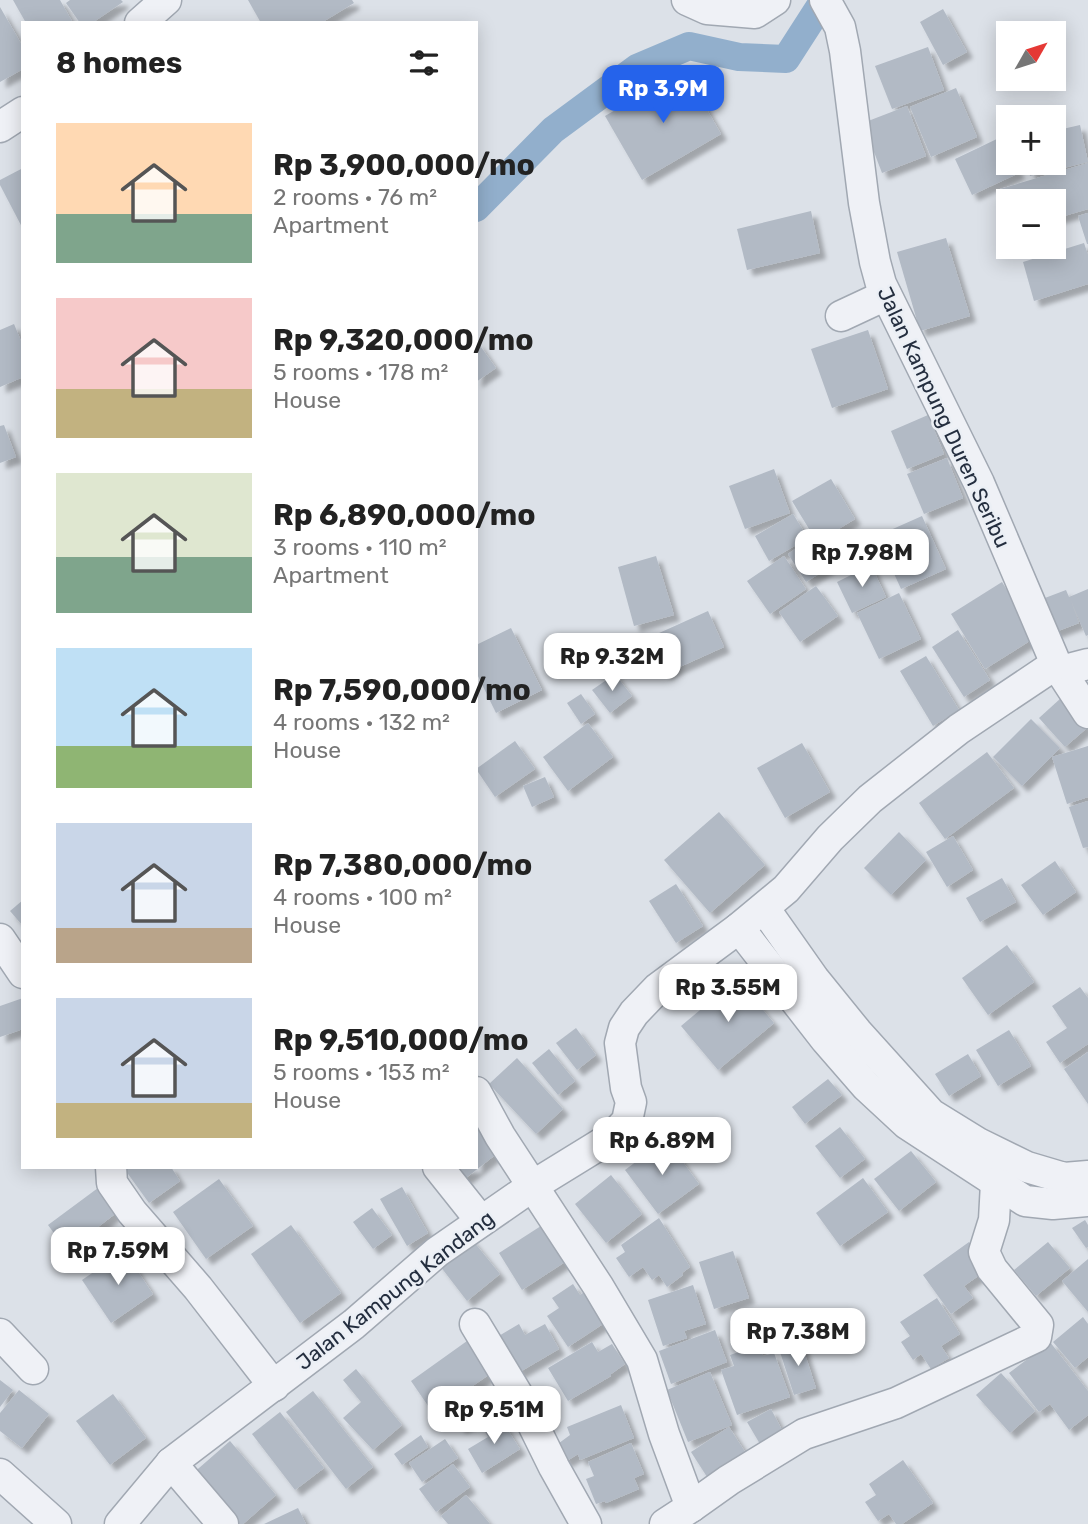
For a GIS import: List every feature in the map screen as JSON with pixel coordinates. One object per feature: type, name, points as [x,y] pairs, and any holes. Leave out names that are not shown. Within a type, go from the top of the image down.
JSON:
[{"type":"street","points":[[142,21],[166,0]]},
{"type":"street","points":[[687,0],[707,9],[755,13],[775,0]]},
{"type":"street","name":"Jalan Kampung Duren Seribu","points":[[827,1],[840,27],[845,51],[864,204],[875,262],[886,295],[942,405],[1088,713]]},
{"type":"street","points":[[0,127],[21,113]]},
{"type":"street","points":[[841,316],[886,295]]},
{"type":"street","name":"Jalan Kampung Kandang","points":[[120,1524],[171,1463],[354,1324],[437,1252],[534,1185],[612,1138],[627,1121],[631,1102],[626,1087],[620,1043],[624,1028],[658,988],[764,908],[786,889],[830,838],[870,799],[959,729],[1068,666]]},
{"type":"street","points":[[764,908],[814,979],[931,1114],[978,1143],[1027,1167],[1064,1178],[1088,1176]]},
{"type":"street","points":[[739,928],[789,995],[866,1086],[907,1124],[1025,1201],[1053,1204],[1088,1201]]},
{"type":"street","points":[[0,939],[21,970]]},
{"type":"street","points":[[478,1096],[500,1136],[534,1185],[642,1360],[664,1434],[691,1507]]},
{"type":"street","points":[[1025,1201],[1027,1167]]},
{"type":"street","points":[[111,1169],[112,1183],[132,1212],[198,1288],[274,1386]]},
{"type":"street","points":[[440,1169],[481,1221]]},
{"type":"street","points":[[665,1524],[729,1480],[804,1434],[896,1403],[1036,1337],[1038,1325],[992,1269],[984,1252],[994,1220],[996,1183]]},
{"type":"street","points":[[475,1324],[522,1402],[586,1524]]},
{"type":"street","points":[[0,1334],[33,1370]]},
{"type":"street","points":[[171,1463],[223,1524]]},
{"type":"street","points":[[0,1474],[56,1524]]},
{"type":"building","points":[[13,0],[60,0],[72,21],[25,21]]},
{"type":"building","points":[[70,0],[123,2],[95,21],[79,21],[66,3]]},
{"type":"building","points":[[248,0],[352,0],[354,3],[324,21],[260,21]]},
{"type":"building","points":[[0,7],[21,44],[21,70],[0,82]]},
{"type":"building","points":[[943,9],[967,52],[943,65],[920,22]]},
{"type":"building","points":[[928,47],[944,90],[892,109],[875,66]]},
{"type":"building","points":[[684,70],[721,134],[642,180],[605,116]]},
{"type":"building","points":[[956,88],[977,137],[931,157],[910,107]]},
{"type":"building","points":[[907,106],[926,156],[882,173],[863,123]]},
{"type":"building","points":[[1080,125],[1088,162],[1066,167],[1066,128]]},
{"type":"building","points":[[996,139],[996,175],[1015,175],[972,195],[955,159]]},
{"type":"building","points":[[1088,163],[1088,209],[1066,215],[1066,189],[1000,189],[1047,175],[1066,175],[1066,170]]},
{"type":"building","points":[[21,169],[21,225],[0,185],[0,180]]},
{"type":"building","points":[[811,211],[820,253],[747,270],[737,229]]},
{"type":"building","points":[[1088,213],[1088,244],[1087,244],[1078,216]]},
{"type":"building","points":[[946,238],[970,316],[920,331],[897,252]]},
{"type":"building","points":[[1084,243],[1088,255],[1088,284],[1034,301],[1023,262],[1033,259],[1066,259],[1066,249]]},
{"type":"building","points":[[14,324],[21,341],[21,378],[0,387],[0,330]]},
{"type":"building","points":[[868,330],[888,389],[832,408],[811,349]]},
{"type":"building","points":[[478,343],[496,368],[478,381]]},
{"type":"building","points":[[928,415],[944,454],[907,469],[891,431]]},
{"type":"building","points":[[4,425],[16,457],[0,463],[0,426]]},
{"type":"building","points":[[947,458],[963,498],[924,514],[907,474]]},
{"type":"building","points":[[774,469],[790,513],[745,529],[729,486]]},
{"type":"building","points":[[831,479],[855,519],[817,542],[792,501]]},
{"type":"building","points":[[793,514],[808,538],[769,561],[755,536]]},
{"type":"building","points":[[922,516],[946,569],[901,589],[877,536]]},
{"type":"building","points":[[811,538],[830,567],[806,582],[788,554]]},
{"type":"building","points":[[656,556],[674,615],[634,626],[618,567]]},
{"type":"building","points":[[784,556],[806,589],[770,614],[747,581]]},
{"type":"building","points":[[871,565],[886,597],[852,613],[837,582]]},
{"type":"building","points":[[1002,582],[1036,637],[985,669],[951,614]]},
{"type":"building","points":[[816,586],[838,616],[800,642],[779,612]]},
{"type":"building","points":[[1088,589],[1088,635],[1086,636],[1071,601],[1079,623],[1050,634],[1037,601],[1066,590],[1069,597]]},
{"type":"building","points":[[899,593],[921,639],[879,659],[857,613]]},
{"type":"building","points":[[708,611],[724,647],[664,674],[648,638]]},
{"type":"building","points":[[511,628],[542,690],[496,713],[478,676],[478,644]]},
{"type":"building","points":[[958,630],[990,680],[964,697],[932,647]]},
{"type":"building","points":[[926,656],[959,710],[933,726],[900,671]]},
{"type":"building","points":[[615,674],[632,696],[610,713],[592,690]]},
{"type":"building","points":[[581,694],[595,714],[581,724],[567,703]]},
{"type":"building","points":[[1061,698],[1088,727],[1065,747],[1039,718]]},
{"type":"building","points":[[1031,719],[1060,748],[1022,786],[993,757]]},
{"type":"building","points":[[588,723],[613,757],[568,791],[543,757]]},
{"type":"building","points":[[515,741],[535,769],[495,797],[478,772],[478,768]]},
{"type":"building","points":[[802,743],[830,792],[785,818],[757,768]]},
{"type":"building","points":[[1088,746],[1088,797],[1067,804],[1052,757]]},
{"type":"building","points":[[987,752],[1014,788],[945,839],[919,803]]},
{"type":"building","points":[[545,777],[554,797],[532,807],[523,786]]},
{"type":"building","points":[[1088,801],[1088,847],[1083,848],[1069,807]]},
{"type":"building","points":[[719,812],[765,865],[710,913],[664,860]]},
{"type":"building","points":[[899,832],[926,860],[891,895],[864,868]]},
{"type":"building","points":[[953,836],[973,870],[947,887],[926,852]]},
{"type":"building","points":[[1055,861],[1076,892],[1043,915],[1021,885]]},
{"type":"building","points":[[1002,878],[1016,902],[980,922],[966,898]]},
{"type":"building","points":[[676,884],[703,926],[676,943],[649,901]]},
{"type":"building","points":[[21,902],[21,924],[10,911]]},
{"type":"building","points":[[1007,945],[1034,982],[988,1015],[962,978]]},
{"type":"building","points":[[737,979],[774,1023],[718,1070],[681,1026]]},
{"type":"building","points":[[1080,987],[1088,998],[1088,1044],[1060,1063],[1046,1042],[1067,1028],[1052,1006]]},
{"type":"building","points":[[21,999],[21,1030],[0,1037],[0,1006]]},
{"type":"building","points":[[576,1028],[596,1055],[577,1070],[556,1043]]},
{"type":"building","points":[[1009,1030],[1031,1066],[998,1086],[976,1050]]},
{"type":"building","points":[[549,1049],[575,1081],[558,1095],[532,1063]]},
{"type":"building","points":[[1088,1052],[1088,1104],[1064,1069]]},
{"type":"building","points":[[968,1054],[981,1076],[949,1096],[935,1074]]},
{"type":"building","points":[[517,1058],[563,1109],[536,1134],[489,1084]]},
{"type":"building","points":[[828,1079],[842,1095],[805,1124],[792,1107]]},
{"type":"building","points":[[478,1126],[499,1152],[478,1168]]},
{"type":"building","points":[[840,1127],[865,1159],[840,1178],[815,1146]]},
{"type":"building","points":[[666,1139],[699,1184],[658,1214],[625,1170]]},
{"type":"building","points":[[911,1151],[936,1182],[899,1211],[874,1179]]},
{"type":"building","points":[[124,1169],[172,1169],[180,1181],[149,1203]]},
{"type":"building","points":[[445,1169],[477,1169],[457,1185]]},
{"type":"building","points":[[611,1175],[642,1214],[606,1243],[575,1204]]},
{"type":"building","points":[[863,1178],[888,1212],[840,1246],[816,1213]]},
{"type":"building","points":[[219,1179],[253,1226],[206,1259],[173,1212]]},
{"type":"building","points":[[102,1185],[120,1210],[67,1251],[48,1225]]},
{"type":"building","points":[[402,1187],[428,1233],[407,1246],[380,1199]]},
{"type":"building","points":[[372,1208],[392,1235],[373,1249],[353,1222]]},
{"type":"building","points":[[659,1218],[690,1267],[667,1287],[659,1275],[652,1280],[643,1267],[629,1277],[616,1258],[625,1252],[621,1245]]},
{"type":"building","points":[[1085,1220],[1088,1225],[1086,1248],[1072,1228]]},
{"type":"building","points":[[544,1224],[568,1260],[522,1290],[499,1253]]},
{"type":"building","points":[[291,1225],[341,1293],[300,1323],[251,1254]]},
{"type":"building","points":[[469,1236],[500,1274],[467,1301],[437,1262]]},
{"type":"building","points":[[969,1242],[988,1269],[964,1286],[973,1298],[951,1314],[923,1275]]},
{"type":"building","points":[[1048,1242],[1070,1268],[1036,1296],[1014,1270]]},
{"type":"building","points":[[124,1251],[153,1294],[111,1323],[82,1280]]},
{"type":"building","points":[[733,1251],[749,1298],[714,1309],[699,1262]]},
{"type":"building","points":[[1088,1259],[1088,1312],[1062,1281]]},
{"type":"building","points":[[573,1284],[580,1295],[592,1287],[612,1318],[568,1347],[547,1316],[559,1308],[552,1298]]},
{"type":"building","points":[[693,1285],[706,1324],[684,1331],[687,1338],[663,1346],[648,1300]]},
{"type":"building","points":[[937,1298],[960,1334],[941,1346],[949,1358],[931,1369],[921,1354],[913,1360],[901,1342],[910,1336],[900,1322]]},
{"type":"building","points":[[1083,1317],[1088,1324],[1088,1357],[1075,1368],[1053,1342]]},
{"type":"building","points":[[519,1324],[525,1335],[545,1324],[559,1349],[518,1373],[497,1337]]},
{"type":"building","points":[[715,1330],[727,1362],[671,1384],[659,1351]]},
{"type":"building","points":[[467,1341],[490,1374],[433,1413],[411,1381]]},
{"type":"building","points":[[592,1342],[598,1352],[612,1344],[625,1364],[611,1376],[568,1401],[548,1368]]},
{"type":"building","points":[[801,1342],[816,1388],[794,1395],[779,1349]]},
{"type":"building","points":[[1050,1342],[1088,1391],[1088,1415],[1069,1430],[1050,1404],[1039,1412],[1009,1373]]},
{"type":"building","points":[[759,1345],[763,1356],[774,1353],[790,1397],[737,1415],[721,1370],[734,1366],[730,1355]]},
{"type":"building","points":[[356,1369],[402,1425],[373,1450],[343,1418],[361,1402],[343,1380]]},
{"type":"building","points":[[710,1372],[732,1425],[688,1442],[667,1390]]},
{"type":"building","points":[[1001,1373],[1035,1411],[1010,1433],[976,1395]]},
{"type":"building","points":[[0,1380],[13,1390],[0,1407]]},
{"type":"building","points":[[495,1385],[506,1411],[494,1417],[482,1390]]},
{"type":"building","points":[[19,1390],[49,1414],[22,1448],[0,1431],[0,1413]]},
{"type":"building","points":[[313,1391],[373,1467],[346,1489],[286,1412]]},
{"type":"building","points":[[479,1392],[490,1414],[460,1428],[449,1407]]},
{"type":"building","points":[[113,1394],[146,1438],[110,1465],[76,1421]]},
{"type":"building","points":[[621,1405],[634,1438],[580,1460],[578,1454],[565,1462],[555,1446],[570,1435],[567,1427]]},
{"type":"building","points":[[771,1409],[783,1432],[760,1444],[747,1422]]},
{"type":"building","points":[[280,1412],[324,1468],[295,1490],[252,1434]]},
{"type":"building","points":[[500,1418],[520,1449],[482,1473],[468,1449],[488,1437],[483,1428]]},
{"type":"building","points":[[729,1427],[749,1458],[711,1483],[691,1452]]},
{"type":"building","points":[[421,1435],[428,1447],[402,1465],[394,1454]]},
{"type":"building","points":[[445,1439],[458,1458],[422,1482],[409,1463]]},
{"type":"building","points":[[230,1441],[276,1495],[243,1524],[234,1524],[191,1475]]},
{"type":"building","points":[[631,1443],[644,1474],[634,1478],[639,1489],[606,1503],[596,1504],[586,1479],[594,1476],[588,1462]]},
{"type":"building","points":[[903,1460],[933,1503],[902,1524],[896,1524],[889,1514],[878,1521],[865,1502],[876,1495],[869,1484]]},
{"type":"building","points":[[453,1464],[470,1487],[436,1512],[419,1489]]},
{"type":"building","points":[[466,1495],[490,1524],[448,1524],[441,1516]]},
{"type":"building","points":[[298,1508],[306,1524],[264,1524]]},
{"type":"waterway","points":[[478,206],[553,130],[637,68],[689,46],[739,57],[786,59],[824,0]]}]
